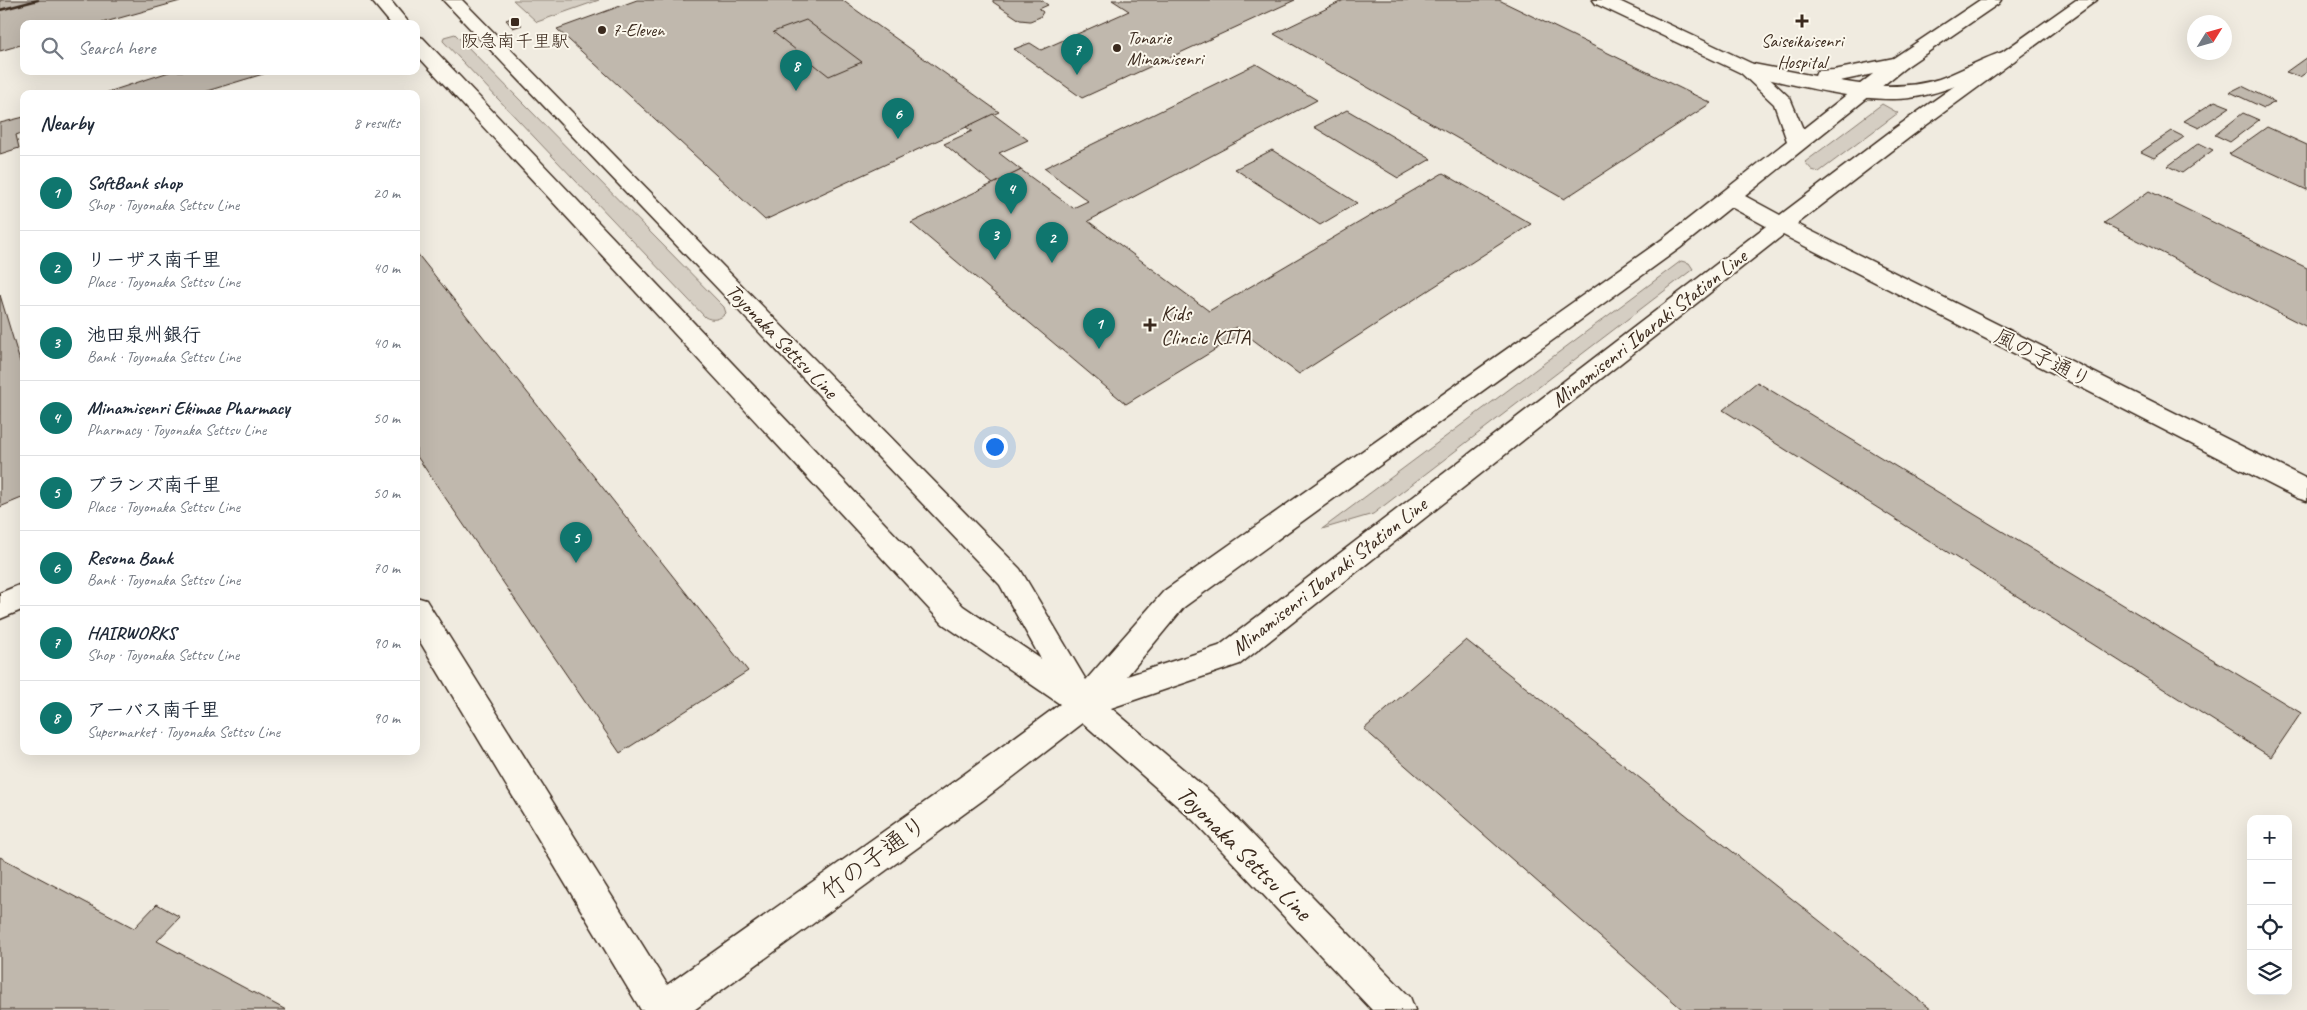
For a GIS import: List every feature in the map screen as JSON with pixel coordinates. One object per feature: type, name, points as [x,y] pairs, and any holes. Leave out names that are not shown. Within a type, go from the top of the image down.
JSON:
[{"type":"main road","points":[[380,0],[398,20]]},
{"type":"main road","name":"Toyonaka Settsu Line","points":[[452,0],[1010,577],[1084,704]]},
{"type":"main road","points":[[1602,0],[1748,69],[1864,91],[1909,92],[1946,83],[2007,57]]},
{"type":"main road","points":[[1084,704],[1174,599],[1672,243],[1899,63],[1992,0]]},
{"type":"main road","name":"Minamisenri Ibaraki Station Line","points":[[1084,704],[1229,655],[1722,272],[1780,224],[2007,57],[2088,0]]},
{"type":"main road","name":"Toyonaka Settsu Line","points":[[420,46],[953,615],[1084,704],[1205,809],[1397,1010]]},
{"type":"main road","points":[[1748,69],[1834,76],[1899,63]]},
{"type":"main road","points":[[1748,69],[1783,102],[1798,143]]},
{"type":"main road","name":"風の子通り","points":[[1729,197],[2307,491]]},
{"type":"main road","points":[[0,607],[20,597]]},
{"type":"main road","points":[[420,615],[663,1010]]},
{"type":"main road","name":"竹の子通り","points":[[663,1010],[971,788],[1084,704]]},
{"type":"shaded area","points":[[513,0],[599,0],[537,22]]},
{"type":"shaded area","points":[[455,34],[724,307],[726,313],[724,315],[716,319],[705,317],[443,41],[444,37]]},
{"type":"shaded area","points":[[1882,104],[1898,113],[1819,172],[1812,170],[1805,162]]},
{"type":"shaded area","points":[[1681,261],[1689,263],[1693,269],[1373,514],[1322,529]]},
{"type":"building","points":[[0,0],[184,0],[112,20],[20,20],[20,45],[0,51]]},
{"type":"building","points":[[637,0],[842,0],[999,112],[765,220],[557,29]]},
{"type":"building","points":[[993,0],[1041,0],[1048,5],[1039,9],[1043,12],[1040,17],[1030,21],[1020,20],[993,2]]},
{"type":"building","name":"Tonarie Minamisenri","points":[[1112,0],[1295,0],[1082,98],[1014,49],[1030,43],[1041,50],[1129,11]]},
{"type":"building","points":[[1344,0],[1499,0],[1711,103],[1564,199],[1274,34]]},
{"type":"building","points":[[514,17],[522,25],[513,28],[506,20]]},
{"type":"building","points":[[806,20],[862,62],[829,76],[773,32]]},
{"type":"building","points":[[2307,57],[2307,72],[2300,77],[2286,72]]},
{"type":"building","points":[[1256,64],[1317,100],[1088,221],[1209,311],[1443,173],[1531,224],[1299,374],[1236,327],[1232,329],[1239,335],[1126,404],[911,223],[1021,170],[1073,208],[1088,201],[1044,168]]},
{"type":"building","points":[[160,75],[260,75],[210,90],[114,90]]},
{"type":"building","points":[[2242,86],[2275,102],[2264,108],[2230,92]]},
{"type":"building","points":[[2215,101],[2230,107],[2199,128],[2184,121]]},
{"type":"building","points":[[1347,110],[1431,159],[1398,178],[1314,127]]},
{"type":"building","points":[[2243,113],[2259,120],[2230,142],[2215,135]]},
{"type":"building","points":[[993,114],[1028,140],[999,153],[1021,170],[993,184],[944,144],[972,131],[966,127]]},
{"type":"building","points":[[20,118],[20,134],[16,135],[19,148],[0,154],[0,123]]},
{"type":"building","points":[[2267,127],[2307,145],[2307,190],[2229,154]]},
{"type":"building","points":[[2172,131],[2184,137],[2154,158],[2141,152]]},
{"type":"building","points":[[2199,143],[2213,150],[2182,173],[2168,166]]},
{"type":"building","points":[[1272,150],[1357,203],[1320,225],[1235,169]]},
{"type":"building","points":[[2149,191],[2307,268],[2307,327],[2104,223]]},
{"type":"building","points":[[420,257],[748,671],[620,753],[420,461]]},
{"type":"building","points":[[0,295],[20,362],[20,499],[0,507]]},
{"type":"building","points":[[1757,382],[2301,713],[2271,757],[1723,410]]},
{"type":"building","points":[[1466,640],[1932,1010],[1683,1010],[1364,729]]},
{"type":"building","points":[[0,857],[134,928],[157,904],[180,917],[157,941],[286,1010],[0,1010]]},
{"type":"railway","points":[[0,10],[38,0]]},
{"type":"place","name":"Saiseikaisenri Hospital","points":[[1802,21]]},
{"type":"place","name":"阪急南千里駅","points":[[515,22]]},
{"type":"place","name":"7-Eleven","points":[[602,30]]},
{"type":"place","name":"Tonarie Minamisenri","points":[[1117,48]]},
{"type":"place","name":"HAIRWORKS","points":[[1077,75]]},
{"type":"place","name":"アーバス南千里","points":[[796,91]]},
{"type":"place","name":"Resona Bank","points":[[898,139]]},
{"type":"place","name":"Minamisenri Ekimae Pharmacy","points":[[1011,214]]},
{"type":"place","name":"池田泉州銀行","points":[[995,260]]},
{"type":"place","name":"リーザス南千里","points":[[1052,263]]},
{"type":"place","name":"Kids Clincic KITA","points":[[1150,325]]},
{"type":"place","name":"SoftBank shop","points":[[1099,349]]},
{"type":"place","name":"ブランズ南千里","points":[[576,563]]}]
